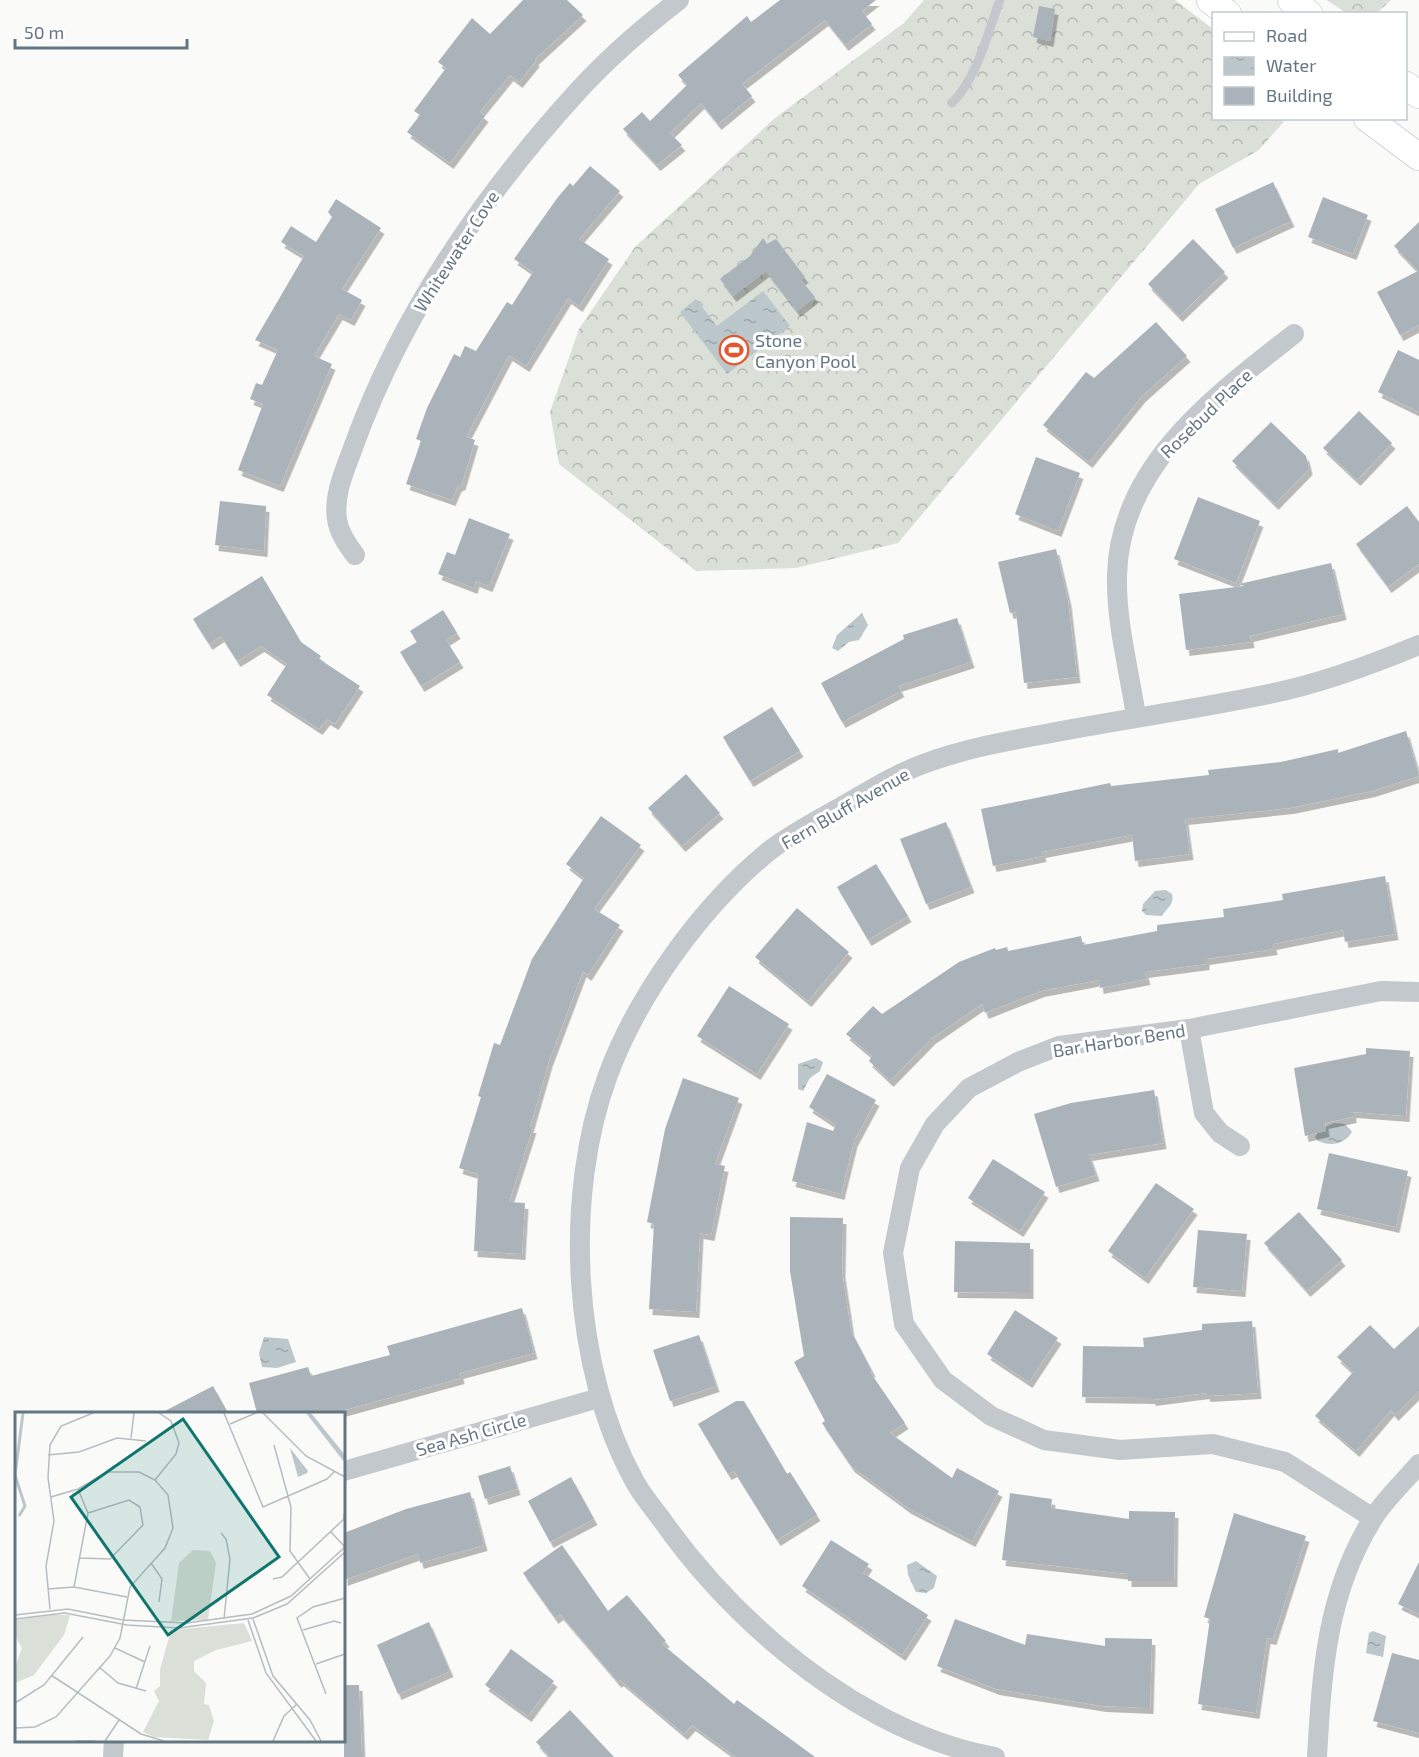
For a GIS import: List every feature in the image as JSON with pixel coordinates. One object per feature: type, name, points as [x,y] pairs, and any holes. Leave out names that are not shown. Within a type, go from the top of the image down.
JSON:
[{"type":"street","name":"Whitewater Cove","points":[[355,555],[343,540],[337,519],[337,498],[366,413],[399,342],[436,276],[478,213],[579,90],[607,62],[680,0]]},
{"type":"street","points":[[1210,0],[1225,12]]},
{"type":"street","points":[[1291,0],[1306,12]]},
{"type":"street","points":[[1407,86],[1419,95]]},
{"type":"street","points":[[1370,120],[1419,157]]},
{"type":"street","name":"Rosebud Place","points":[[1136,716],[1122,631],[1117,576],[1120,543],[1130,510],[1143,480],[1165,449],[1202,412],[1294,334]]},
{"type":"street","name":"Fern Bluff Avenue","points":[[994,1757],[965,1752],[896,1724],[849,1697],[794,1660],[740,1612],[693,1564],[635,1482],[599,1398],[584,1318],[581,1264],[583,1190],[591,1132],[608,1076],[625,1038],[659,976],[691,933],[736,882],[770,851],[828,814],[923,764],[1013,740],[1136,716],[1267,695],[1304,686],[1419,645]]},
{"type":"street","name":"Bar Harbor Bend","points":[[1373,1518],[1285,1462],[1213,1444],[1120,1450],[1044,1440],[991,1416],[942,1380],[904,1324],[893,1253],[910,1168],[935,1124],[969,1088],[1018,1062],[1059,1046],[1189,1029],[1381,991],[1419,992]]},
{"type":"street","points":[[1189,1029],[1204,1113],[1220,1133],[1240,1146]]},
{"type":"street","name":"Sea Ash Circle","points":[[345,1471],[599,1398]]},
{"type":"street","points":[[1317,1757],[1321,1679],[1329,1622],[1346,1571],[1373,1518],[1419,1464]]},
{"type":"street","points":[[113,1757],[114,1742]]},
{"type":"lane","points":[[952,103],[973,73],[1000,0]]},
{"type":"green space","points":[[924,0],[1175,0],[1212,28],[1212,120],[1285,120],[1259,150],[1199,184],[898,543],[796,568],[696,571],[559,464],[550,412],[579,329],[635,247],[775,118],[904,23]]},
{"type":"green space","points":[[1327,0],[1391,0],[1378,12],[1345,12]]},
{"type":"water","name":"Stone Canyon Pool","points":[[763,291],[790,326],[727,374],[680,312],[696,299],[717,326]]},
{"type":"water","points":[[862,613],[868,625],[859,640],[849,642],[838,651],[832,648],[837,635]]},
{"type":"water","points":[[1166,890],[1172,894],[1173,898],[1162,916],[1146,915],[1142,911],[1143,904],[1155,891]]},
{"type":"water","points":[[816,1058],[823,1062],[820,1071],[810,1078],[803,1091],[798,1089],[798,1064]]},
{"type":"water","points":[[1334,1123],[1345,1124],[1352,1132],[1342,1142],[1328,1144],[1318,1141],[1315,1137],[1319,1130]]},
{"type":"water","points":[[264,1337],[288,1339],[296,1362],[277,1368],[262,1367],[259,1353]]},
{"type":"water","points":[[916,1561],[937,1576],[934,1588],[926,1593],[916,1592],[908,1575],[907,1565]]},
{"type":"water","points":[[1373,1631],[1386,1636],[1383,1657],[1366,1653],[1369,1633]]},
{"type":"building","points":[[523,0],[567,0],[583,15],[535,59],[536,61],[519,82],[510,75],[480,112],[485,116],[450,163],[407,132],[420,115],[414,111],[446,68],[438,62],[472,18],[490,34]]},
{"type":"building","points":[[780,0],[876,0],[862,11],[872,24],[845,45],[825,20],[742,84],[752,96],[718,124],[701,103],[670,133],[682,145],[657,165],[623,129],[642,112],[650,121],[687,85],[678,75],[747,16],[751,22]]},
{"type":"building","points":[[1039,6],[1055,9],[1050,41],[1033,37]]},
{"type":"building","points":[[590,166],[620,191],[579,239],[609,259],[579,306],[568,298],[526,366],[509,355],[466,437],[475,440],[462,484],[458,486],[452,500],[406,484],[421,441],[416,439],[427,408],[454,354],[460,357],[465,346],[476,351],[507,302],[512,305],[533,272],[514,259],[558,197],[570,183],[573,186]]},
{"type":"building","points":[[1273,182],[1291,221],[1233,248],[1215,209]]},
{"type":"building","points":[[1323,197],[1368,215],[1353,254],[1308,237]]},
{"type":"building","points":[[336,199],[381,228],[342,289],[362,300],[351,320],[339,314],[314,356],[332,364],[280,486],[238,470],[263,404],[250,399],[256,383],[262,385],[278,350],[255,340],[304,256],[281,242],[291,226],[316,242],[332,217],[328,212]]},
{"type":"building","points":[[1419,222],[1419,325],[1400,335],[1377,292],[1418,271],[1394,246]]},
{"type":"building","points":[[763,238],[767,244],[776,239],[805,277],[801,280],[815,297],[797,311],[766,271],[733,296],[720,279],[750,256]]},
{"type":"building","points":[[1193,239],[1225,272],[1179,316],[1148,284]]},
{"type":"building","points":[[1156,322],[1187,356],[1142,396],[1089,462],[1043,425],[1086,372],[1094,378]]},
{"type":"building","points":[[1398,350],[1419,360],[1419,412],[1378,392]]},
{"type":"building","points":[[1359,411],[1392,443],[1357,480],[1323,448]]},
{"type":"building","points":[[1271,422],[1306,456],[1309,469],[1275,504],[1232,461]]},
{"type":"building","points":[[1036,457],[1080,473],[1058,531],[1015,514]]},
{"type":"building","points":[[1198,497],[1260,521],[1236,583],[1174,559]]},
{"type":"building","points":[[220,501],[266,506],[264,551],[215,545]]},
{"type":"building","points":[[1407,506],[1419,522],[1419,564],[1388,587],[1356,544]]},
{"type":"building","points":[[469,518],[510,534],[489,586],[476,581],[474,588],[438,574],[447,552],[455,555]]},
{"type":"building","points":[[1056,549],[1068,600],[1077,677],[1024,683],[1016,612],[1010,613],[998,562]]},
{"type":"building","points":[[1331,563],[1343,614],[1250,636],[1251,642],[1186,650],[1179,594],[1244,586],[1239,584]]},
{"type":"building","points":[[262,576],[301,642],[321,656],[319,659],[360,686],[335,724],[327,719],[319,729],[267,695],[287,664],[261,646],[237,661],[221,636],[209,644],[193,619]]},
{"type":"building","points":[[443,610],[457,633],[446,640],[460,662],[421,686],[400,652],[417,642],[410,631]]},
{"type":"building","points":[[957,618],[971,662],[898,686],[901,691],[842,722],[821,683],[904,639],[903,635]]},
{"type":"building","points":[[772,707],[800,751],[750,781],[723,737]]},
{"type":"building","points":[[1406,731],[1419,776],[1372,791],[1290,808],[1185,819],[1190,854],[1135,861],[1132,835],[1042,852],[1043,856],[993,866],[981,809],[1110,783],[1111,786],[1209,775],[1208,770],[1281,762],[1338,749],[1338,753]]},
{"type":"building","points":[[686,774],[720,813],[682,846],[648,808]]},
{"type":"building","points":[[601,816],[641,845],[594,909],[620,925],[588,975],[583,971],[549,1061],[530,1127],[533,1127],[509,1202],[525,1203],[522,1254],[474,1251],[478,1174],[459,1168],[481,1097],[478,1096],[494,1043],[500,1045],[532,959],[584,878],[566,864]]},
{"type":"building","points":[[946,822],[971,887],[926,904],[900,839]]},
{"type":"building","points":[[876,864],[908,916],[868,940],[837,887]]},
{"type":"building","points":[[1385,876],[1395,934],[1345,942],[1343,930],[1273,944],[1274,949],[1206,959],[1206,964],[1145,972],[1147,979],[1100,988],[1099,980],[1041,991],[985,1013],[982,1004],[932,1038],[890,1081],[869,1061],[872,1056],[846,1034],[873,1006],[882,1014],[959,962],[995,948],[996,950],[1007,947],[1008,951],[1081,936],[1083,945],[1157,931],[1157,925],[1224,917],[1223,909],[1283,900],[1282,894]]},
{"type":"building","points":[[797,908],[849,952],[808,1001],[755,957]]},
{"type":"building","points":[[729,986],[789,1024],[757,1074],[697,1036]]},
{"type":"building","points":[[1366,1048],[1410,1051],[1406,1116],[1353,1112],[1353,1117],[1325,1123],[1326,1131],[1305,1136],[1294,1068],[1366,1054]]},
{"type":"building","points":[[827,1074],[876,1100],[854,1141],[841,1194],[792,1181],[807,1122],[833,1131],[836,1125],[809,1107]]},
{"type":"building","points":[[683,1078],[739,1098],[715,1164],[725,1166],[711,1235],[700,1233],[696,1312],[649,1309],[654,1224],[647,1222],[665,1129]]},
{"type":"building","points":[[1154,1090],[1163,1143],[1089,1155],[1096,1175],[1056,1187],[1034,1114],[1071,1103]]},
{"type":"building","points":[[1329,1153],[1408,1171],[1396,1227],[1317,1209]]},
{"type":"building","points":[[993,1159],[1045,1192],[1020,1231],[968,1198]]},
{"type":"building","points":[[1156,1183],[1194,1209],[1145,1278],[1108,1251]]},
{"type":"building","points":[[1299,1212],[1342,1260],[1307,1291],[1264,1243]]},
{"type":"building","points":[[790,1217],[843,1218],[842,1272],[851,1331],[872,1371],[870,1372],[905,1423],[890,1433],[952,1478],[957,1468],[999,1491],[972,1541],[908,1508],[851,1466],[822,1423],[825,1421],[794,1362],[804,1356],[790,1271]]},
{"type":"building","points":[[1198,1230],[1247,1234],[1242,1291],[1193,1287]]},
{"type":"building","points":[[955,1241],[1030,1243],[1030,1293],[954,1292]]},
{"type":"building","points":[[522,1308],[534,1353],[460,1373],[461,1378],[338,1412],[257,1412],[249,1383],[308,1367],[311,1376],[390,1355],[387,1346]]},
{"type":"building","points":[[1015,1310],[1058,1338],[1029,1382],[987,1354]]},
{"type":"building","points":[[1252,1321],[1258,1393],[1207,1396],[1206,1393],[1152,1400],[1152,1398],[1082,1397],[1083,1346],[1144,1347],[1143,1338],[1202,1330],[1202,1324]]},
{"type":"building","points":[[1370,1325],[1394,1349],[1419,1326],[1419,1391],[1395,1415],[1391,1410],[1356,1451],[1315,1416],[1353,1372],[1337,1357]]},
{"type":"building","points":[[699,1335],[716,1386],[670,1401],[653,1350]]},
{"type":"building","points":[[213,1386],[227,1412],[163,1412]]},
{"type":"building","points":[[736,1401],[744,1401],[787,1474],[790,1472],[817,1515],[777,1540],[734,1471],[728,1474],[698,1424]]},
{"type":"building","points":[[510,1466],[517,1489],[485,1499],[478,1476]]},
{"type":"building","points":[[571,1477],[594,1519],[550,1542],[528,1501]]},
{"type":"building","points":[[470,1492],[484,1545],[420,1563],[418,1554],[345,1580],[345,1533],[406,1509]]},
{"type":"building","points":[[1010,1493],[1052,1499],[1051,1508],[1129,1519],[1129,1511],[1175,1512],[1174,1581],[1128,1581],[1128,1574],[1002,1560]]},
{"type":"building","points":[[1234,1513],[1306,1536],[1273,1639],[1267,1638],[1256,1713],[1198,1704],[1210,1619],[1204,1617]]},
{"type":"building","points":[[831,1540],[869,1564],[863,1573],[928,1615],[902,1655],[802,1586]]},
{"type":"building","points":[[562,1545],[608,1611],[627,1595],[666,1641],[662,1644],[734,1704],[737,1700],[815,1757],[736,1757],[692,1725],[684,1734],[620,1680],[618,1682],[560,1614],[555,1618],[523,1573]]},
{"type":"building","points":[[1419,1562],[1419,1614],[1398,1604]]},
{"type":"building","points":[[955,1619],[1025,1645],[1027,1634],[1105,1646],[1105,1638],[1152,1639],[1150,1708],[1103,1706],[996,1689],[937,1666]]},
{"type":"building","points":[[429,1622],[450,1671],[398,1694],[377,1645]]},
{"type":"building","points":[[511,1649],[554,1681],[528,1716],[485,1685]]},
{"type":"building","points":[[1392,1653],[1419,1660],[1419,1733],[1373,1721]]},
{"type":"building","points":[[345,1685],[359,1685],[362,1757],[344,1757]]},
{"type":"building","points":[[570,1710],[614,1757],[550,1757],[536,1742]]},
{"type":"place","name":"Stone Canyon Pool","points":[[734,350]]}]
